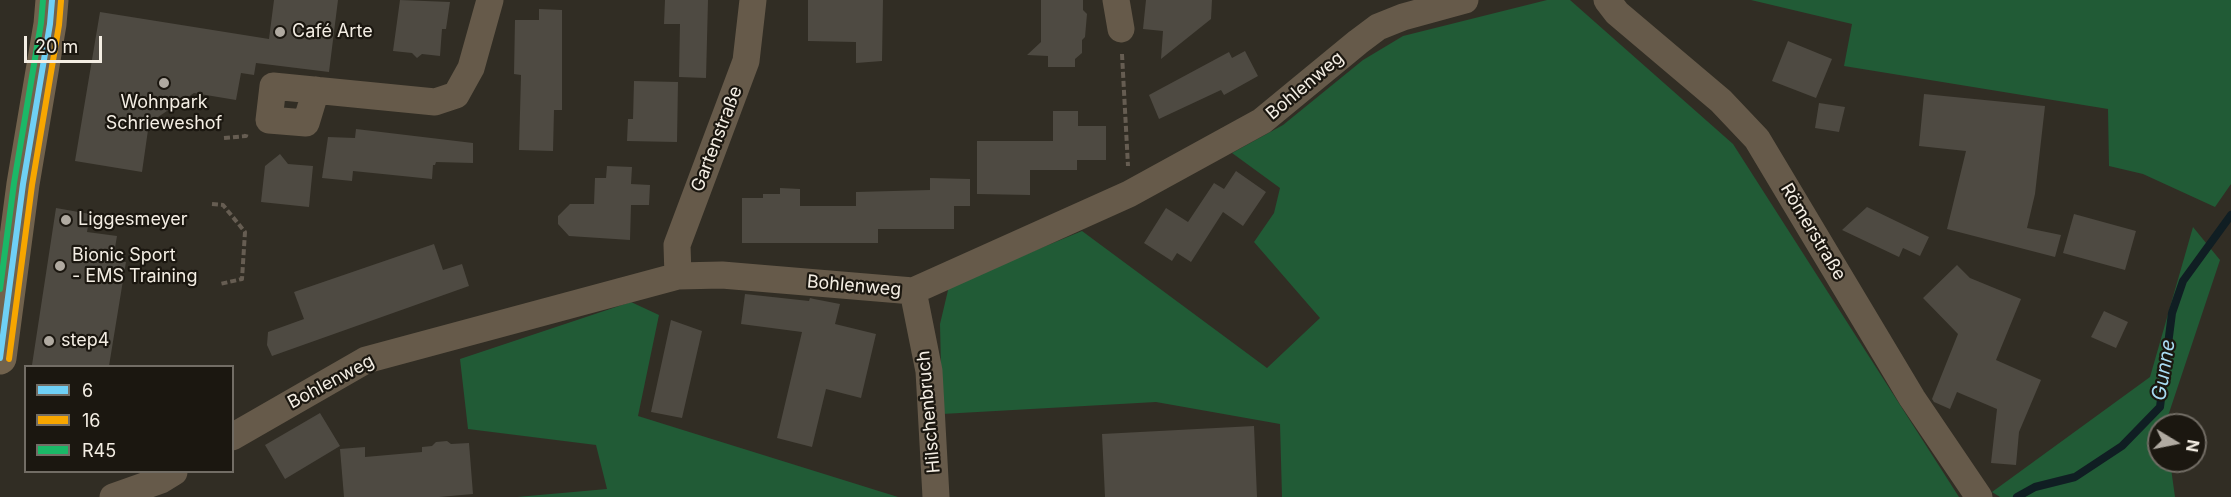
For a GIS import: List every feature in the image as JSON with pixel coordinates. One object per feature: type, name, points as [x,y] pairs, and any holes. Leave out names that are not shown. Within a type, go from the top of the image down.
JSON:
[{"type":"street","points":[[0,358],[7,243],[52,0]]},
{"type":"street","points":[[316,90],[435,102],[456,95],[471,68],[490,0]]},
{"type":"street","name":"Gartenstraße","points":[[678,276],[677,245],[746,61],[753,0]]},
{"type":"street","points":[[1116,0],[1121,29]]},
{"type":"street","name":"Bohlenweg","points":[[234,436],[366,360],[678,276],[722,275],[913,291],[1129,194],[1262,121],[1378,27],[1403,17],[1465,0]]},
{"type":"street","name":"Römerstraße","points":[[1607,0],[1617,13],[1721,101],[1757,139],[1912,398],[1979,497]]},
{"type":"street","name":"Hilschenbruch","points":[[913,291],[929,371],[936,497]]},
{"type":"street","points":[[114,497],[170,483]]},
{"type":"path","points":[[1121,29],[1129,194]]},
{"type":"path","points":[[212,204],[223,206],[245,232],[242,279],[220,284]]},
{"type":"green space","points":[[1547,0],[1570,0],[1733,144],[1959,497],[1282,497],[1280,424],[1156,402],[942,414],[940,324],[949,286],[1082,231],[1267,368],[1320,318],[1254,242],[1274,213],[1280,188],[1232,153],[1283,125],[1363,60],[1403,36]]},
{"type":"green space","points":[[1751,0],[2231,0],[2231,184],[2215,207],[2143,174],[2109,166],[2108,109],[1844,66],[1852,24]]},
{"type":"green space","points":[[2193,227],[2220,260],[2169,413],[2147,413],[2147,473],[2172,473],[2175,497],[2000,497],[1992,492],[2150,377]]},
{"type":"green space","points":[[631,302],[659,315],[638,416],[898,497],[517,497],[607,489],[596,445],[468,429],[460,359]]},
{"type":"building","name":"Wohnpark Schrieweshof","points":[[274,0],[338,0],[329,72],[256,63],[254,75],[241,73],[236,100],[194,93],[149,123],[142,172],[75,161],[100,12],[269,39]]},
{"type":"building","points":[[400,0],[450,2],[446,29],[442,29],[440,56],[422,54],[417,58],[412,53],[393,51]]},
{"type":"building","points":[[665,0],[708,0],[706,78],[679,77],[680,24],[664,24]]},
{"type":"building","points":[[808,0],[883,0],[882,61],[856,63],[856,42],[808,41]]},
{"type":"building","points":[[1041,0],[1083,0],[1083,10],[1087,14],[1085,37],[1082,40],[1082,53],[1075,59],[1075,67],[1048,67],[1048,56],[1027,55],[1041,42]]},
{"type":"building","points":[[1146,0],[1212,0],[1211,19],[1161,59],[1163,31],[1143,29]]},
{"type":"building","points":[[539,9],[562,10],[562,110],[554,110],[553,151],[519,150],[521,75],[514,74],[515,20],[539,20]]},
{"type":"building","points":[[1788,41],[1832,59],[1816,98],[1772,81]]},
{"type":"building","points":[[1245,51],[1258,76],[1224,95],[1221,90],[1159,119],[1149,95],[1229,52],[1232,58]]},
{"type":"building","points":[[634,81],[678,82],[677,142],[627,141],[628,119],[633,119]]},
{"type":"building","points":[[1924,94],[2045,106],[2035,194],[2027,228],[2061,235],[2055,257],[1947,229],[1966,151],[1919,146]]},
{"type":"building","points":[[1819,103],[1845,107],[1839,132],[1815,128]]},
{"type":"building","points":[[1053,111],[1078,111],[1078,126],[1106,126],[1106,160],[1077,160],[1077,170],[1030,170],[1030,195],[977,194],[977,141],[1053,141]]},
{"type":"building","points":[[356,129],[473,143],[473,163],[436,162],[433,165],[432,179],[353,171],[352,181],[322,178],[328,137],[355,138]]},
{"type":"building","points":[[280,154],[288,164],[313,166],[309,207],[261,202],[265,166]]},
{"type":"building","points":[[607,166],[632,167],[631,184],[650,185],[649,205],[631,205],[630,240],[569,236],[558,224],[558,216],[570,204],[594,204],[595,178],[606,178]]},
{"type":"building","points":[[1236,171],[1266,192],[1243,226],[1223,212],[1191,262],[1177,253],[1172,261],[1144,243],[1166,208],[1188,222],[1214,183],[1224,189]]},
{"type":"building","points":[[930,178],[970,179],[970,206],[954,206],[954,229],[878,229],[878,243],[742,243],[742,198],[763,198],[763,194],[780,194],[780,188],[800,189],[800,206],[856,206],[856,192],[930,190]]},
{"type":"building","points":[[1867,207],[1929,237],[1920,256],[1903,248],[1899,257],[1842,230]]},
{"type":"building","points":[[56,208],[90,214],[87,232],[117,236],[113,260],[126,262],[109,365],[32,365]]},
{"type":"building","points":[[2074,214],[2136,231],[2125,270],[2063,253]]},
{"type":"building","points":[[434,244],[443,270],[462,264],[469,286],[272,356],[267,345],[268,332],[304,319],[294,292]]},
{"type":"building","points":[[1957,265],[1970,278],[2021,299],[1996,360],[2041,380],[2019,432],[2016,465],[1991,463],[1997,409],[1957,392],[1950,409],[1932,399],[1958,334],[1923,298]]},
{"type":"building","points":[[745,294],[809,301],[810,298],[840,304],[835,324],[876,334],[861,398],[826,389],[812,447],[777,438],[802,332],[741,324]]},
{"type":"building","points":[[2104,311],[2128,322],[2116,348],[2091,337]]},
{"type":"building","points":[[671,320],[702,331],[682,418],[651,412]]},
{"type":"building","points":[[320,413],[340,446],[285,479],[265,445]]},
{"type":"building","points":[[1254,426],[1257,497],[1105,497],[1102,434]]},
{"type":"building","points":[[447,441],[451,444],[469,443],[473,494],[439,497],[344,497],[340,449],[365,447],[365,457],[422,452],[422,447]]},
{"type":"waterway","name":"Gunne","points":[[2017,497],[2035,487],[2075,477],[2122,446],[2160,407],[2172,313],[2183,281],[2231,215]]},
{"type":"transit line","name":"R45","points":[[0,289],[43,0]]},
{"type":"transit line","name":"6","points":[[0,358],[23,184],[52,0]]},
{"type":"transit line","name":"16","points":[[9,359],[32,185],[61,1]]},
{"type":"place","name":"Café Arte","points":[[280,32]]},
{"type":"place","name":"Wohnpark Schrieweshof","points":[[164,83]]},
{"type":"place","name":"Liggesmeyer","points":[[66,220]]},
{"type":"place","name":"Bionic Sport - EMS Training","points":[[60,266]]},
{"type":"place","name":"step4","points":[[49,341]]}]
